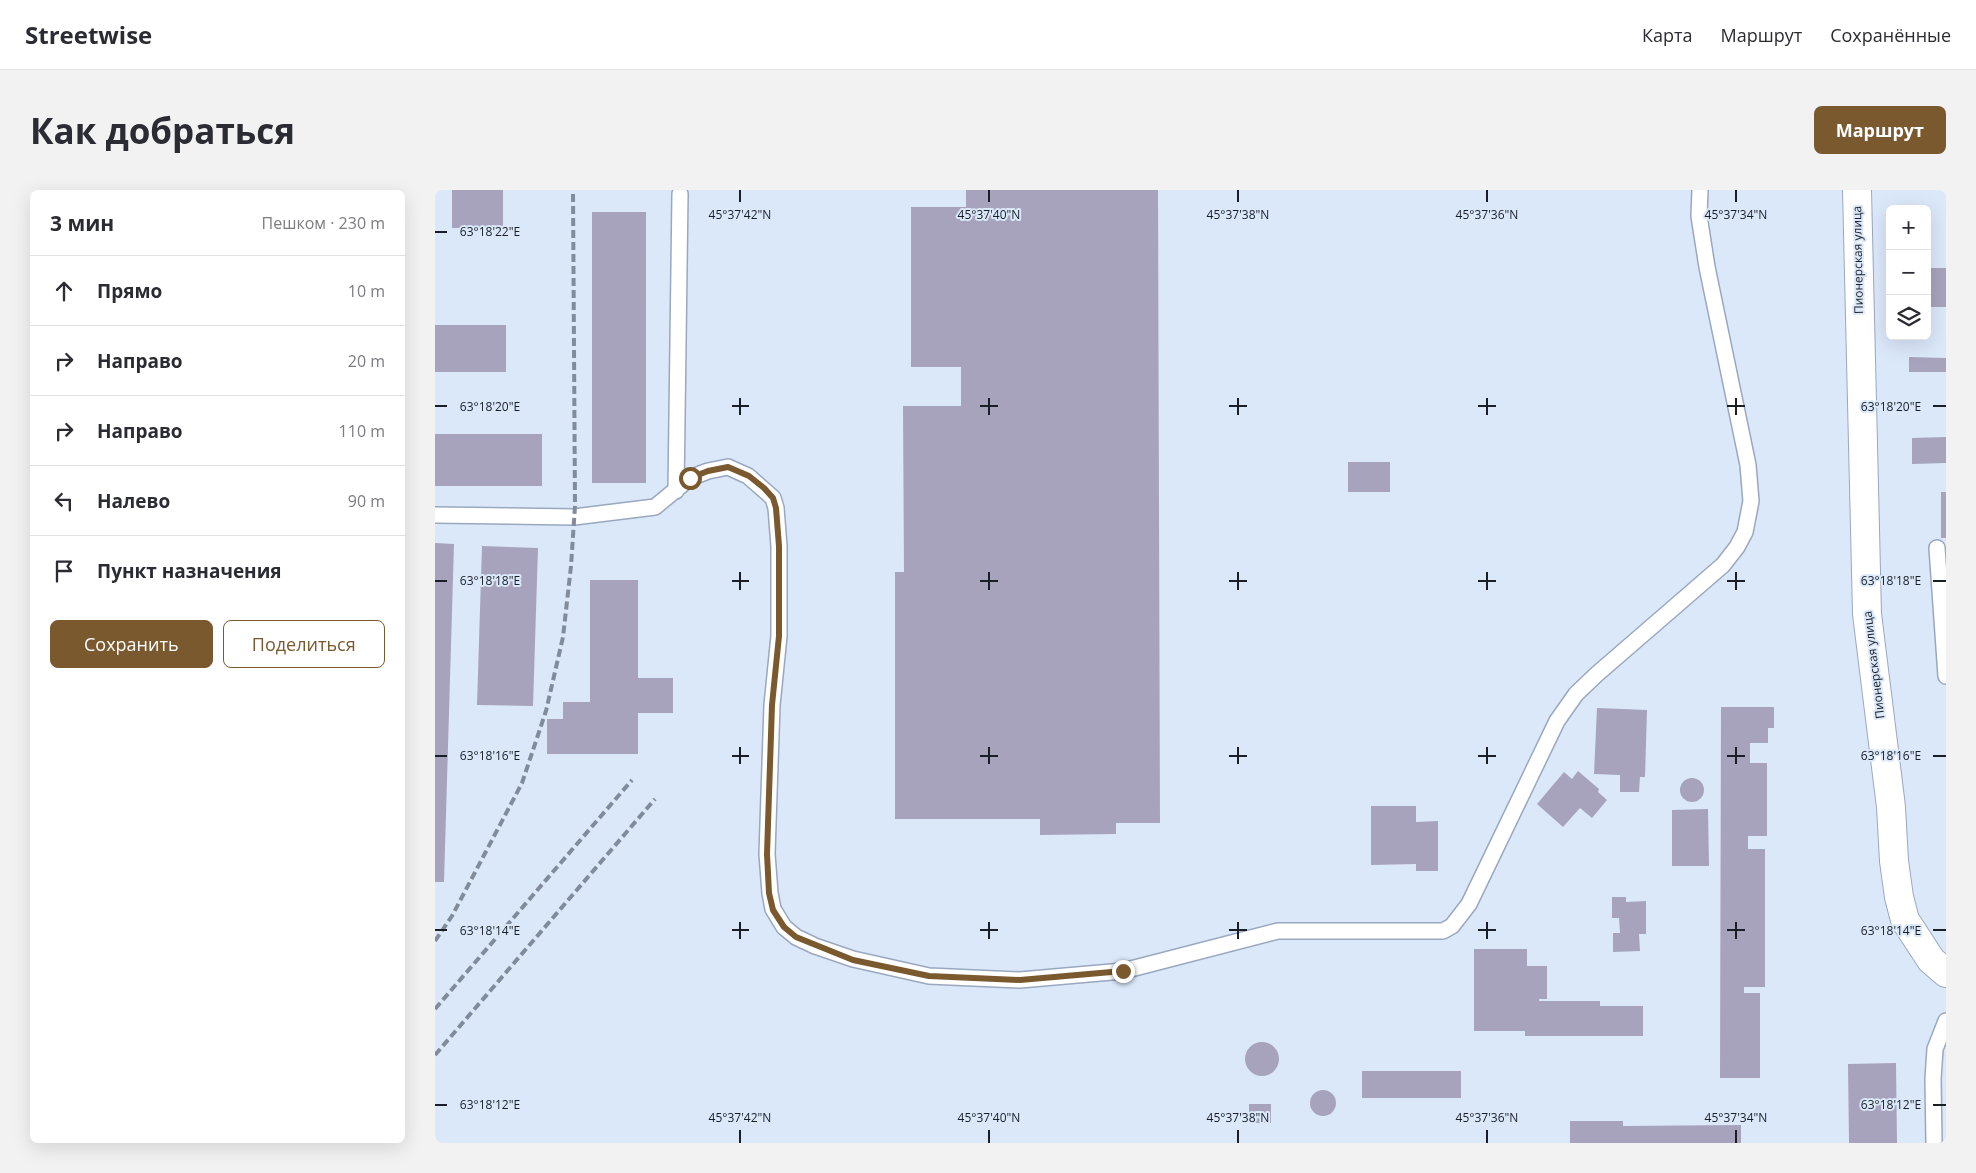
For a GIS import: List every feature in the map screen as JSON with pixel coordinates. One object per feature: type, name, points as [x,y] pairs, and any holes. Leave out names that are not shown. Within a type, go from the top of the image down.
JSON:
[{"type":"street","name":"Пионерская улица","points":[[1857,190],[1867,614],[1891,807],[1894,861],[1899,897],[1905,920],[1931,960],[1946,973]]},
{"type":"lane","points":[[435,515],[574,517],[655,507],[690,478],[708,471],[728,467],[749,476],[773,498],[776,508],[779,546],[779,636],[772,705],[767,854],[769,893],[773,910],[784,927],[796,937],[853,960],[929,976],[1020,980],[1123,971],[1278,931],[1443,931],[1451,926],[1469,904],[1557,721],[1576,694],[1723,565],[1737,547],[1745,532],[1751,501],[1748,465],[1707,267],[1699,216],[1700,190]]},
{"type":"lane","points":[[676,491],[680,194]]},
{"type":"lane","points":[[1937,548],[1946,676]]},
{"type":"lane","points":[[1934,1143],[1939,1079],[1935,1049],[1946,1022]]},
{"type":"building","points":[[452,190],[503,190],[503,228],[452,228]]},
{"type":"building","points":[[966,190],[1158,190],[1160,823],[1116,823],[1116,834],[1040,835],[1040,819],[895,819],[895,572],[904,572],[903,406],[961,406],[961,367],[911,367],[911,207],[966,207]]},
{"type":"building","points":[[592,212],[646,212],[646,483],[592,483]]},
{"type":"building","points":[[1931,268],[1946,268],[1946,307],[1931,307]]},
{"type":"building","points":[[435,325],[506,325],[506,372],[435,372]]},
{"type":"building","points":[[1909,357],[1946,358],[1946,372],[1909,372]]},
{"type":"building","points":[[435,434],[542,434],[542,486],[435,486]]},
{"type":"building","points":[[1946,437],[1946,463],[1912,464],[1912,438]]},
{"type":"building","points":[[1348,462],[1390,462],[1390,492],[1348,492]]},
{"type":"building","points":[[1941,492],[1946,492],[1946,538],[1941,538]]},
{"type":"building","points":[[435,543],[454,544],[444,882],[435,882]]},
{"type":"building","points":[[482,546],[538,548],[533,706],[477,705]]},
{"type":"building","points":[[590,580],[638,580],[638,678],[673,678],[673,713],[638,713],[638,754],[547,754],[547,719],[563,719],[563,702],[590,702]]},
{"type":"building","points":[[1721,707],[1774,707],[1774,728],[1768,728],[1768,743],[1750,743],[1750,763],[1767,763],[1767,836],[1748,836],[1748,849],[1765,849],[1765,987],[1744,987],[1744,993],[1760,993],[1760,1078],[1720,1078]]},
{"type":"building","points":[[1597,708],[1647,710],[1645,777],[1640,777],[1639,792],[1620,792],[1620,775],[1594,774]]},
{"type":"building","points":[[1578,771],[1599,789],[1598,792],[1607,800],[1592,818],[1580,808],[1563,827],[1537,804],[1564,772],[1572,779]]},
{"type":"building","points":[[1692,778],[1701,781],[1704,790],[1701,799],[1692,802],[1683,799],[1680,790],[1683,781]]},
{"type":"building","points":[[1371,806],[1416,806],[1416,822],[1438,821],[1438,871],[1416,871],[1416,864],[1371,865]]},
{"type":"building","points":[[1708,809],[1709,866],[1672,866],[1672,810]]},
{"type":"building","points":[[1612,897],[1626,897],[1626,902],[1646,901],[1646,934],[1639,934],[1640,951],[1613,952],[1613,933],[1620,933],[1619,918],[1612,918]]},
{"type":"building","points":[[1474,949],[1527,949],[1527,966],[1547,966],[1547,999],[1539,999],[1539,1001],[1600,1001],[1600,1006],[1643,1006],[1643,1036],[1525,1036],[1525,1031],[1474,1031]]},
{"type":"building","points":[[1262,1042],[1274,1047],[1279,1059],[1274,1071],[1262,1076],[1250,1071],[1245,1059],[1250,1047]]},
{"type":"building","points":[[1896,1063],[1897,1143],[1849,1143],[1848,1064]]},
{"type":"building","points":[[1362,1071],[1461,1071],[1461,1098],[1362,1098]]},
{"type":"building","points":[[1323,1090],[1332,1094],[1336,1103],[1332,1112],[1323,1116],[1314,1112],[1310,1103],[1314,1094]]},
{"type":"building","points":[[1249,1104],[1271,1104],[1271,1123],[1249,1123]]},
{"type":"building","points":[[1570,1121],[1623,1121],[1623,1126],[1741,1125],[1741,1143],[1570,1143]]},
{"type":"railway","points":[[435,941],[452,916],[522,783],[546,711],[563,637],[575,506],[573,190]]},
{"type":"railway","points":[[435,1009],[632,780]]},
{"type":"railway","points":[[435,1055],[655,799]]},
{"type":"route","points":[[690,478],[708,471],[728,467],[749,476],[764,488],[773,498],[776,508],[779,546],[779,636],[772,705],[767,854],[769,893],[773,910],[784,927],[796,937],[853,960],[929,976],[1020,980],[1123,971]]}]
